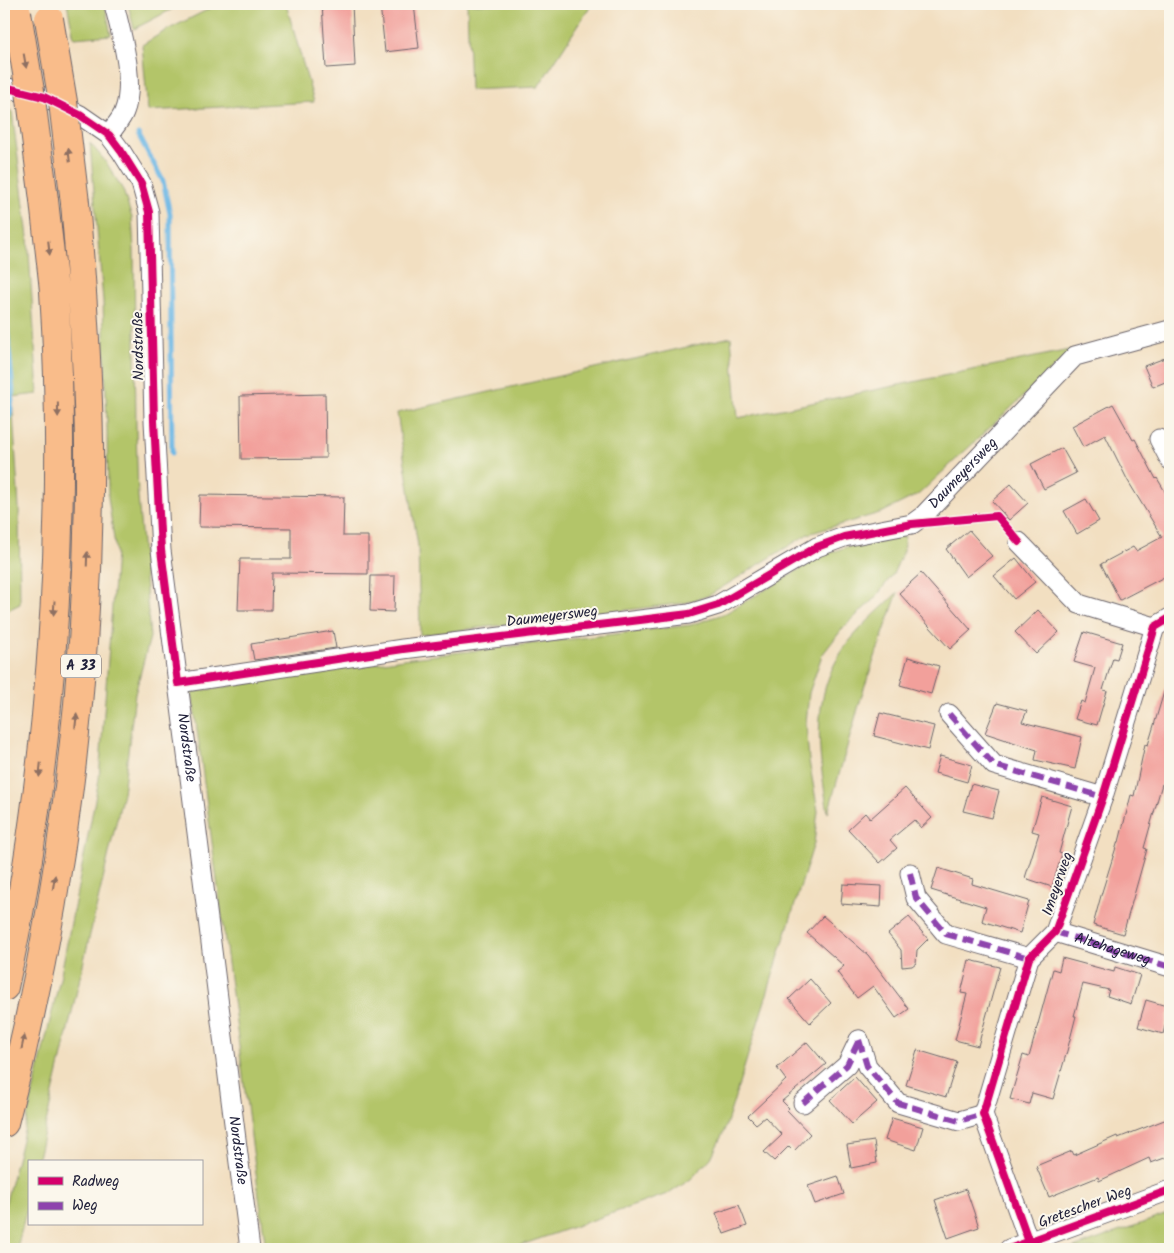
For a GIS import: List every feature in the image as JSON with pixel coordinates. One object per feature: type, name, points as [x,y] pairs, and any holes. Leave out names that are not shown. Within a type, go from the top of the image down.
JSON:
[{"type":"highway","name":"A 33","points":[[4,987],[38,796],[58,559],[59,449],[54,290],[30,91],[16,8]]},
{"type":"highway","name":"A 33","points":[[4,1123],[42,952],[68,798],[81,670],[87,558],[89,446],[85,334],[75,203],[63,102],[48,12]]},
{"type":"street","points":[[109,135],[124,112],[129,83],[124,46],[114,4]]},
{"type":"street","name":"Nordstraße","points":[[4,87],[44,98],[80,115],[109,135],[141,183],[149,212],[154,421],[161,550],[250,1249]]},
{"type":"street","name":"Daumeyersweg","points":[[178,683],[403,648],[689,614],[718,605],[817,547],[844,538],[912,524],[923,516],[1075,356],[1170,330]]},
{"type":"street","points":[[1159,439],[1170,460]]},
{"type":"street","name":"Imeyerweg","points":[[983,1114],[1029,958],[1056,932],[1163,623],[1078,604],[1019,542]]},
{"type":"street","points":[[949,714],[994,765],[1103,797]]},
{"type":"street","points":[[910,873],[916,898],[946,934],[1029,958]]},
{"type":"street","name":"Altehageweg","points":[[1056,932],[1170,967]]},
{"type":"street","points":[[803,1103],[847,1065],[859,1040],[868,1066],[898,1103],[959,1120],[983,1114],[1029,1242]]},
{"type":"street","name":"Gretescher Weg","points":[[1009,1249],[1170,1190]]},
{"type":"green space","points":[[67,4],[105,4],[111,35],[74,38]]},
{"type":"green space","points":[[128,4],[182,4],[134,29]]},
{"type":"green space","points":[[219,4],[286,4],[314,102],[148,111],[142,45],[165,31]]},
{"type":"green space","points":[[467,4],[592,4],[538,87],[470,90]]},
{"type":"green space","points":[[4,110],[12,111],[28,237],[38,394],[12,397],[19,508],[20,604],[4,612]]},
{"type":"green space","points":[[90,143],[106,162],[123,190],[132,218],[138,497],[150,637],[135,694],[123,793],[37,1160],[28,1160],[28,1203],[17,1249],[4,1249],[4,1209],[61,974],[99,779],[116,553],[108,497],[103,301]]},
{"type":"green space","points":[[731,337],[738,418],[1074,349],[919,494],[883,512],[808,534],[710,595],[685,603],[420,635],[418,546],[397,413]]},
{"type":"green space","points":[[905,536],[903,552],[893,574],[876,597],[843,628],[822,655],[809,693],[806,723],[809,761],[818,811],[814,843],[725,1129],[711,1158],[691,1179],[670,1193],[510,1249],[266,1249],[192,692],[403,659],[691,625],[726,613],[824,555],[849,546]]},
{"type":"green space","points":[[898,592],[863,691],[828,813],[821,766],[820,721],[822,700],[828,678],[838,658],[852,638]]},
{"type":"green space","points":[[1170,1213],[1170,1249],[1071,1249]]},
{"type":"building","points":[[322,4],[352,4],[355,66],[326,68]]},
{"type":"building","points":[[380,4],[414,4],[419,48],[385,52]]},
{"type":"building","points":[[1170,356],[1170,380],[1153,387],[1144,366]]},
{"type":"building","points":[[325,394],[326,458],[241,459],[240,396]]},
{"type":"building","points":[[1113,404],[1170,500],[1170,574],[1120,600],[1101,564],[1133,547],[1136,551],[1162,537],[1128,481],[1105,435],[1083,447],[1072,426]]},
{"type":"building","points":[[1062,448],[1076,473],[1044,489],[1031,464]]},
{"type":"building","points":[[1011,484],[1028,503],[1009,520],[992,501]]},
{"type":"building","points":[[200,495],[344,497],[343,536],[368,536],[368,574],[272,573],[271,610],[238,610],[240,559],[291,559],[291,528],[199,527]]},
{"type":"building","points":[[1086,499],[1099,521],[1077,534],[1064,511]]},
{"type":"building","points":[[969,530],[992,556],[966,577],[946,549]]},
{"type":"building","points":[[1016,558],[1035,582],[1014,599],[994,576]]},
{"type":"building","points":[[921,573],[971,630],[950,649],[899,593]]},
{"type":"building","points":[[371,576],[395,576],[394,612],[370,611]]},
{"type":"building","points":[[1038,610],[1059,632],[1036,654],[1015,632]]},
{"type":"building","points":[[333,631],[336,648],[254,660],[251,644]]},
{"type":"building","points":[[1084,632],[1122,643],[1117,659],[1113,658],[1103,690],[1107,691],[1097,725],[1075,719],[1081,701],[1085,703],[1095,668],[1074,662]]},
{"type":"building","points":[[908,657],[939,666],[931,694],[900,685]]},
{"type":"building","points":[[1167,682],[1170,683],[1170,778],[1168,785],[1162,784],[1144,848],[1147,849],[1123,934],[1093,925],[1119,842],[1131,795],[1134,796],[1145,744],[1148,745]]},
{"type":"building","points":[[997,703],[1027,711],[1022,722],[1082,737],[1075,769],[1035,760],[1037,750],[985,733]]},
{"type":"building","points":[[880,713],[934,726],[928,750],[874,736]]},
{"type":"building","points":[[940,756],[972,765],[967,782],[935,773]]},
{"type":"building","points":[[971,784],[999,791],[992,818],[963,811]]},
{"type":"building","points":[[905,788],[932,818],[921,828],[914,820],[890,840],[897,848],[880,863],[848,829],[865,813],[870,819]]},
{"type":"building","points":[[1042,797],[1072,806],[1059,853],[1062,854],[1052,887],[1025,878],[1039,833],[1032,831]]},
{"type":"building","points":[[938,868],[973,879],[972,884],[1029,901],[1020,933],[982,921],[986,907],[931,890]]},
{"type":"building","points":[[843,884],[882,886],[881,907],[841,904]]},
{"type":"building","points":[[823,916],[868,955],[909,1009],[896,1018],[873,986],[857,998],[837,972],[844,966],[807,933]]},
{"type":"building","points":[[909,917],[928,939],[917,950],[916,963],[912,966],[902,967],[901,950],[888,934]]},
{"type":"building","points":[[1062,958],[1114,972],[1115,967],[1140,975],[1131,1004],[1107,996],[1109,990],[1083,984],[1053,1099],[1032,1093],[1029,1104],[1010,1099],[1023,1055],[1029,1057],[1053,969],[1059,971]]},
{"type":"building","points":[[969,960],[1000,967],[978,1046],[955,1040],[967,994],[961,993]]},
{"type":"building","points":[[810,979],[831,1003],[810,1023],[789,999]]},
{"type":"building","points":[[1146,1000],[1170,1007],[1163,1034],[1138,1027]]},
{"type":"building","points":[[807,1042],[826,1064],[782,1101],[789,1108],[787,1110],[810,1134],[794,1151],[789,1146],[774,1161],[764,1152],[782,1135],[765,1117],[756,1124],[748,1116],[786,1080],[777,1068]]},
{"type":"building","points":[[917,1050],[957,1062],[946,1097],[906,1085]]},
{"type":"building","points":[[855,1077],[877,1102],[852,1124],[830,1100]]},
{"type":"building","points":[[892,1118],[923,1127],[916,1150],[885,1140]]},
{"type":"building","points":[[1167,1119],[1170,1128],[1170,1156],[1151,1163],[1149,1158],[1099,1181],[1098,1177],[1049,1197],[1036,1166],[1072,1151],[1074,1155],[1117,1136],[1118,1138]]},
{"type":"building","points":[[874,1141],[877,1163],[851,1168],[847,1145]]},
{"type":"building","points":[[838,1176],[844,1194],[815,1204],[808,1186]]},
{"type":"building","points":[[966,1189],[979,1227],[948,1238],[935,1200]]},
{"type":"building","points":[[739,1205],[747,1226],[724,1234],[716,1213]]},
{"type":"waterway","points":[[138,134],[163,181],[170,214],[172,453]]},
{"type":"waterway","points":[[4,297],[13,392],[10,415],[4,426]]},
{"type":"marked path","points":[[949,714],[994,765],[1103,797]]},
{"type":"marked path","points":[[910,873],[916,898],[946,934],[1029,958]]},
{"type":"marked path","points":[[1055,932],[1170,967]]},
{"type":"marked path","points":[[859,1040],[867,1066],[898,1103],[959,1121],[983,1114]]},
{"type":"marked path","points":[[803,1103],[847,1065],[859,1040]]},
{"type":"cycle path","points":[[4,87],[44,97],[80,115],[109,135],[141,183],[149,212],[154,421],[161,550],[178,683],[403,649],[689,614],[718,605],[817,547],[844,537],[912,524],[997,516],[1019,542]]},
{"type":"cycle path","points":[[1029,1242],[983,1114],[1029,958],[1055,932],[1103,797],[1155,627],[1170,618]]},
{"type":"cycle path","points":[[1009,1249],[1170,1190]]}]
